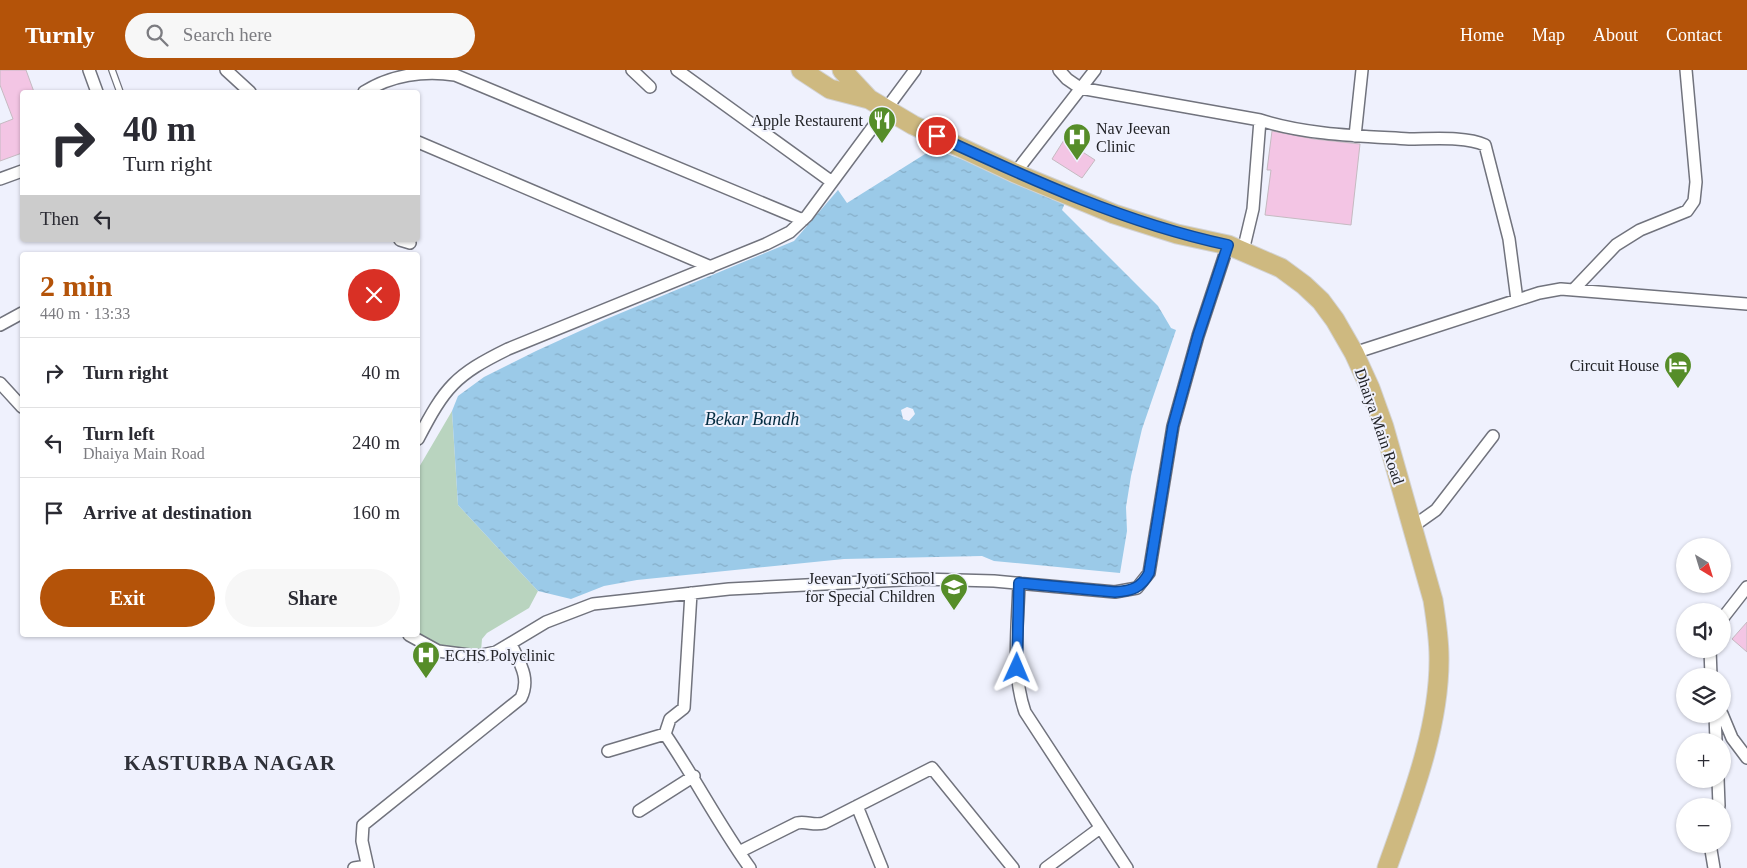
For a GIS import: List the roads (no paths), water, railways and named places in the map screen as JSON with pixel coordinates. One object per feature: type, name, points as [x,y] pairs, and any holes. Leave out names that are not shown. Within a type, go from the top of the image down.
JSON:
[{"type":"main road","name":"Dhaiya Main Road","points":[[801,70],[830,89],[869,99]]},
{"type":"main road","name":"Dhaiya Main Road","points":[[842,70],[869,99],[886,110],[1015,174],[1114,214],[1177,234],[1236,248],[1281,268],[1304,285],[1321,301],[1335,320],[1354,353],[1384,427],[1433,600],[1438,629],[1440,658],[1431,728],[1408,809],[1387,868]]},
{"type":"street","points":[[89,70],[96,90]]},
{"type":"street","points":[[226,70],[248,90]]},
{"type":"street","points":[[632,70],[650,87]]},
{"type":"street","points":[[676,70],[832,182]]},
{"type":"street","points":[[420,436],[444,394],[455,380],[471,368],[508,348],[782,237],[803,220],[915,70]]},
{"type":"street","points":[[1059,70],[1067,79],[1080,88],[1260,120],[1277,125],[1355,136],[1464,140],[1486,145],[1510,240],[1517,300]]},
{"type":"street","points":[[1015,174],[1095,70]]},
{"type":"street","points":[[1355,136],[1362,70]]},
{"type":"street","points":[[1575,288],[1616,245],[1640,230],[1687,211],[1694,201],[1696,182],[1686,70]]},
{"type":"street","points":[[368,90],[382,83],[408,75],[441,73],[455,75],[803,220]]},
{"type":"street","points":[[413,637],[438,650],[460,655],[486,655],[510,644],[551,619],[593,604],[691,593],[921,579],[1019,583],[1115,592],[1137,588],[1145,581],[1149,573],[1179,403],[1236,248],[1253,208],[1260,120]]},
{"type":"street","points":[[420,143],[711,267]]},
{"type":"street","points":[[0,179],[20,172]]},
{"type":"street","points":[[1354,353],[1553,290],[1575,288],[1741,303],[1747,294]]},
{"type":"street","points":[[0,325],[20,314]]},
{"type":"street","points":[[0,383],[20,405]]},
{"type":"street","points":[[1412,527],[1436,510],[1493,436]]},
{"type":"street","points":[[1019,583],[1017,668],[1020,699],[1032,724],[1126,868]]},
{"type":"street","points":[[1731,607],[1747,587]]},
{"type":"street","points":[[665,734],[670,719],[684,708],[691,593]]},
{"type":"street","points":[[354,868],[367,867],[362,841],[363,825],[521,698],[526,688],[526,676],[510,644]]},
{"type":"street","points":[[1726,723],[1732,738],[1747,758]]},
{"type":"street","points":[[608,751],[665,734]]},
{"type":"street","points":[[665,734],[694,776],[714,814],[750,868]]},
{"type":"street","points":[[739,852],[791,825],[802,822],[819,825],[932,768],[1013,868]]},
{"type":"street","points":[[640,811],[694,776]]},
{"type":"street","points":[[857,806],[882,868]]},
{"type":"street","points":[[1046,868],[1100,828]]},
{"type":"street","points":[[1712,853],[1714,868]]},
{"type":"lane","points":[[112,70],[119,90]]},
{"type":"water","name":"Bekar Bandh","points":[[933,149],[1021,180],[1065,203],[1062,210],[1158,306],[1171,328],[1176,330],[1142,429],[1131,476],[1126,507],[1127,531],[1120,573],[994,561],[982,556],[844,559],[637,580],[604,586],[571,599],[538,591],[458,505],[452,411],[458,396],[484,377],[536,351],[604,320],[794,241],[838,190],[847,203]],"holes":[[[907,407],[913,409],[915,414],[909,421],[903,419],[901,410]]]},
{"type":"place","name":"Apple Restaurent","points":[[882,144]]},
{"type":"place","name":"Nav Jeevan Clinic","points":[[1077,161]]},
{"type":"place","name":"Circuit House","points":[[1678,389]]},
{"type":"place","name":"Jeevan Jyoti School for Special Children","points":[[954,611]]},
{"type":"place","name":"ECHS Polyclinic","points":[[426,679]]},
{"type":"district","name":"KASTURBA NAGAR","points":[[230,763]]}]
